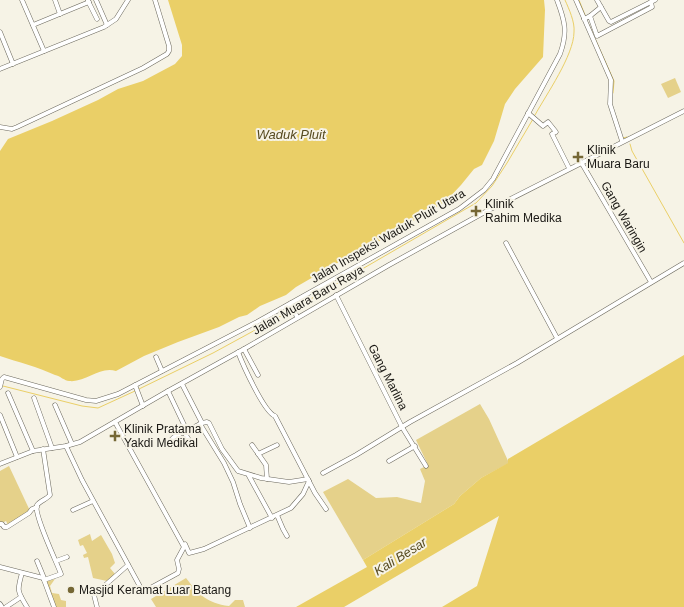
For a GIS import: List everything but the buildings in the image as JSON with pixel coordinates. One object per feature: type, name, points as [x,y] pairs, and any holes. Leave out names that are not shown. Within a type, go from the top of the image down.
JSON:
[{"type":"street","points":[[22,0],[44,51]]},
{"type":"street","points":[[55,0],[60,14]]},
{"type":"street","points":[[96,0],[105,26]]},
{"type":"street","points":[[0,69],[105,26],[118,16],[128,0]]},
{"type":"street","points":[[0,127],[17,127],[143,68],[167,54],[169,51],[169,46],[155,0]]},
{"type":"street","name":"Jalan Inspeksi Waduk Pluit Utara","points":[[1,377],[86,400],[96,401],[107,398],[120,393],[162,370],[218,343],[459,209],[484,190],[493,179],[560,54],[563,46],[565,24],[557,0]]},
{"type":"street","points":[[576,0],[597,36],[652,7],[653,1]]},
{"type":"street","points":[[597,0],[611,22],[653,1]]},
{"type":"street","points":[[32,25],[88,1],[97,19]]},
{"type":"street","points":[[586,17],[601,7]]},
{"type":"street","points":[[586,17],[611,80],[610,104],[622,141]]},
{"type":"street","points":[[0,32],[13,64]]},
{"type":"street","name":"Jalan Muara Baru Raya","points":[[1,462],[33,451],[66,446],[80,442],[244,349],[297,317],[485,212],[622,141],[684,111]]},
{"type":"street","points":[[528,113],[543,126],[548,122],[556,132],[552,134],[569,168]]},
{"type":"street","name":"Gang Waringin","points":[[582,162],[651,282]]},
{"type":"street","points":[[506,243],[557,338]]},
{"type":"street","points":[[324,473],[517,363],[684,263]]},
{"type":"street","name":"Gang Marlina","points":[[336,295],[402,428],[426,466]]},
{"type":"street","points":[[291,303],[297,317]]},
{"type":"street","points":[[244,349],[258,375]]},
{"type":"street","points":[[238,352],[261,399],[272,415],[275,416],[326,509]]},
{"type":"street","points":[[156,357],[162,370]]},
{"type":"street","points":[[0,385],[1,377]]},
{"type":"street","points":[[135,384],[143,406]]},
{"type":"street","points":[[182,384],[201,424],[233,482],[250,528]]},
{"type":"street","points":[[168,391],[191,443]]},
{"type":"street","points":[[8,393],[33,451]]},
{"type":"street","points":[[34,398],[52,448]]},
{"type":"street","points":[[55,405],[72,444]]},
{"type":"street","points":[[0,415],[17,457]]},
{"type":"street","points":[[66,446],[93,501],[143,592],[179,571],[177,560],[184,547],[115,422]]},
{"type":"street","points":[[172,440],[174,437],[206,422],[209,423],[222,449],[238,471],[249,476],[289,482],[309,480]]},
{"type":"street","points":[[252,445],[266,465],[268,479]]},
{"type":"street","points":[[258,454],[277,445]]},
{"type":"street","points":[[389,461],[414,446]]},
{"type":"street","points":[[0,524],[7,527],[37,507],[39,503],[51,499],[43,449]]},
{"type":"street","points":[[249,476],[272,518]]},
{"type":"street","points":[[181,542],[186,545],[189,554],[204,549],[277,516],[293,507],[303,494],[309,480]]},
{"type":"street","points":[[73,510],[93,501]]},
{"type":"street","points":[[0,567],[44,579],[61,574],[43,530],[37,507]]},
{"type":"street","points":[[277,516],[282,529],[287,536]]},
{"type":"street","points":[[56,561],[67,557]]},
{"type":"street","points":[[37,561],[54,607]]},
{"type":"street","points":[[97,607],[94,595],[128,565]]},
{"type":"street","points":[[22,573],[18,588],[27,607]]},
{"type":"street","points":[[6,607],[21,597]]},
{"type":"shaded area","points":[[675,78],[681,92],[668,98],[661,84]]},
{"type":"shaded area","points":[[480,404],[489,419],[509,463],[481,478],[460,496],[454,504],[363,560],[323,492],[348,479],[376,498],[397,497],[421,503],[425,481],[420,469],[428,465],[416,440]]},
{"type":"shaded area","points":[[9,466],[31,513],[9,527],[6,521],[0,524],[0,471]]},
{"type":"shaded area","points":[[90,534],[92,541],[101,535],[112,554],[115,563],[110,568],[115,574],[107,581],[93,578],[88,557],[84,558],[83,555],[87,553],[83,545],[80,546],[78,540]]},
{"type":"shaded area","points":[[186,578],[200,594],[215,603],[229,606],[235,600],[243,600],[245,607],[156,607],[151,599]]},
{"type":"shaded area","points":[[55,579],[50,586],[52,593],[59,594],[61,600],[66,601],[66,607],[55,607],[45,582]]},
{"type":"water","name":"Waduk Pluit","points":[[168,0],[544,0],[543,57],[515,89],[505,104],[494,141],[482,165],[474,169],[445,202],[435,208],[427,216],[406,223],[390,236],[353,254],[296,287],[286,295],[260,306],[247,315],[144,356],[116,371],[110,370],[98,372],[81,380],[67,381],[59,376],[0,356],[0,151],[8,139],[52,121],[118,89],[143,81],[175,64],[182,56],[182,45]]},
{"type":"water","name":"Kali Besar","points":[[684,355],[684,607],[442,607],[477,586],[499,516],[344,607],[296,607],[367,567],[363,560],[454,504],[460,496],[481,478],[508,463],[508,459]]},
{"type":"waterway","points":[[535,115],[565,63],[573,41],[574,24],[565,0]]},
{"type":"waterway","points":[[579,0],[585,15]]},
{"type":"waterway","points":[[588,23],[614,81],[613,93]]},
{"type":"waterway","points":[[295,308],[476,203],[492,186],[533,119]]},
{"type":"waterway","points":[[623,138],[627,137]]},
{"type":"waterway","points":[[630,144],[632,151],[684,243]]},
{"type":"waterway","points":[[139,389],[213,353],[292,310]]},
{"type":"waterway","points":[[3,386],[82,406],[98,408],[135,391]]},
{"type":"place","name":"Klinik Muara Baru","points":[[578,157]]},
{"type":"place","name":"Klinik Rahim Medika","points":[[476,211]]},
{"type":"place","name":"Klinik Pratama Yakdi Medikal","points":[[115,436]]},
{"type":"place","name":"Masjid Keramat Luar Batang","points":[[71,590]]}]
